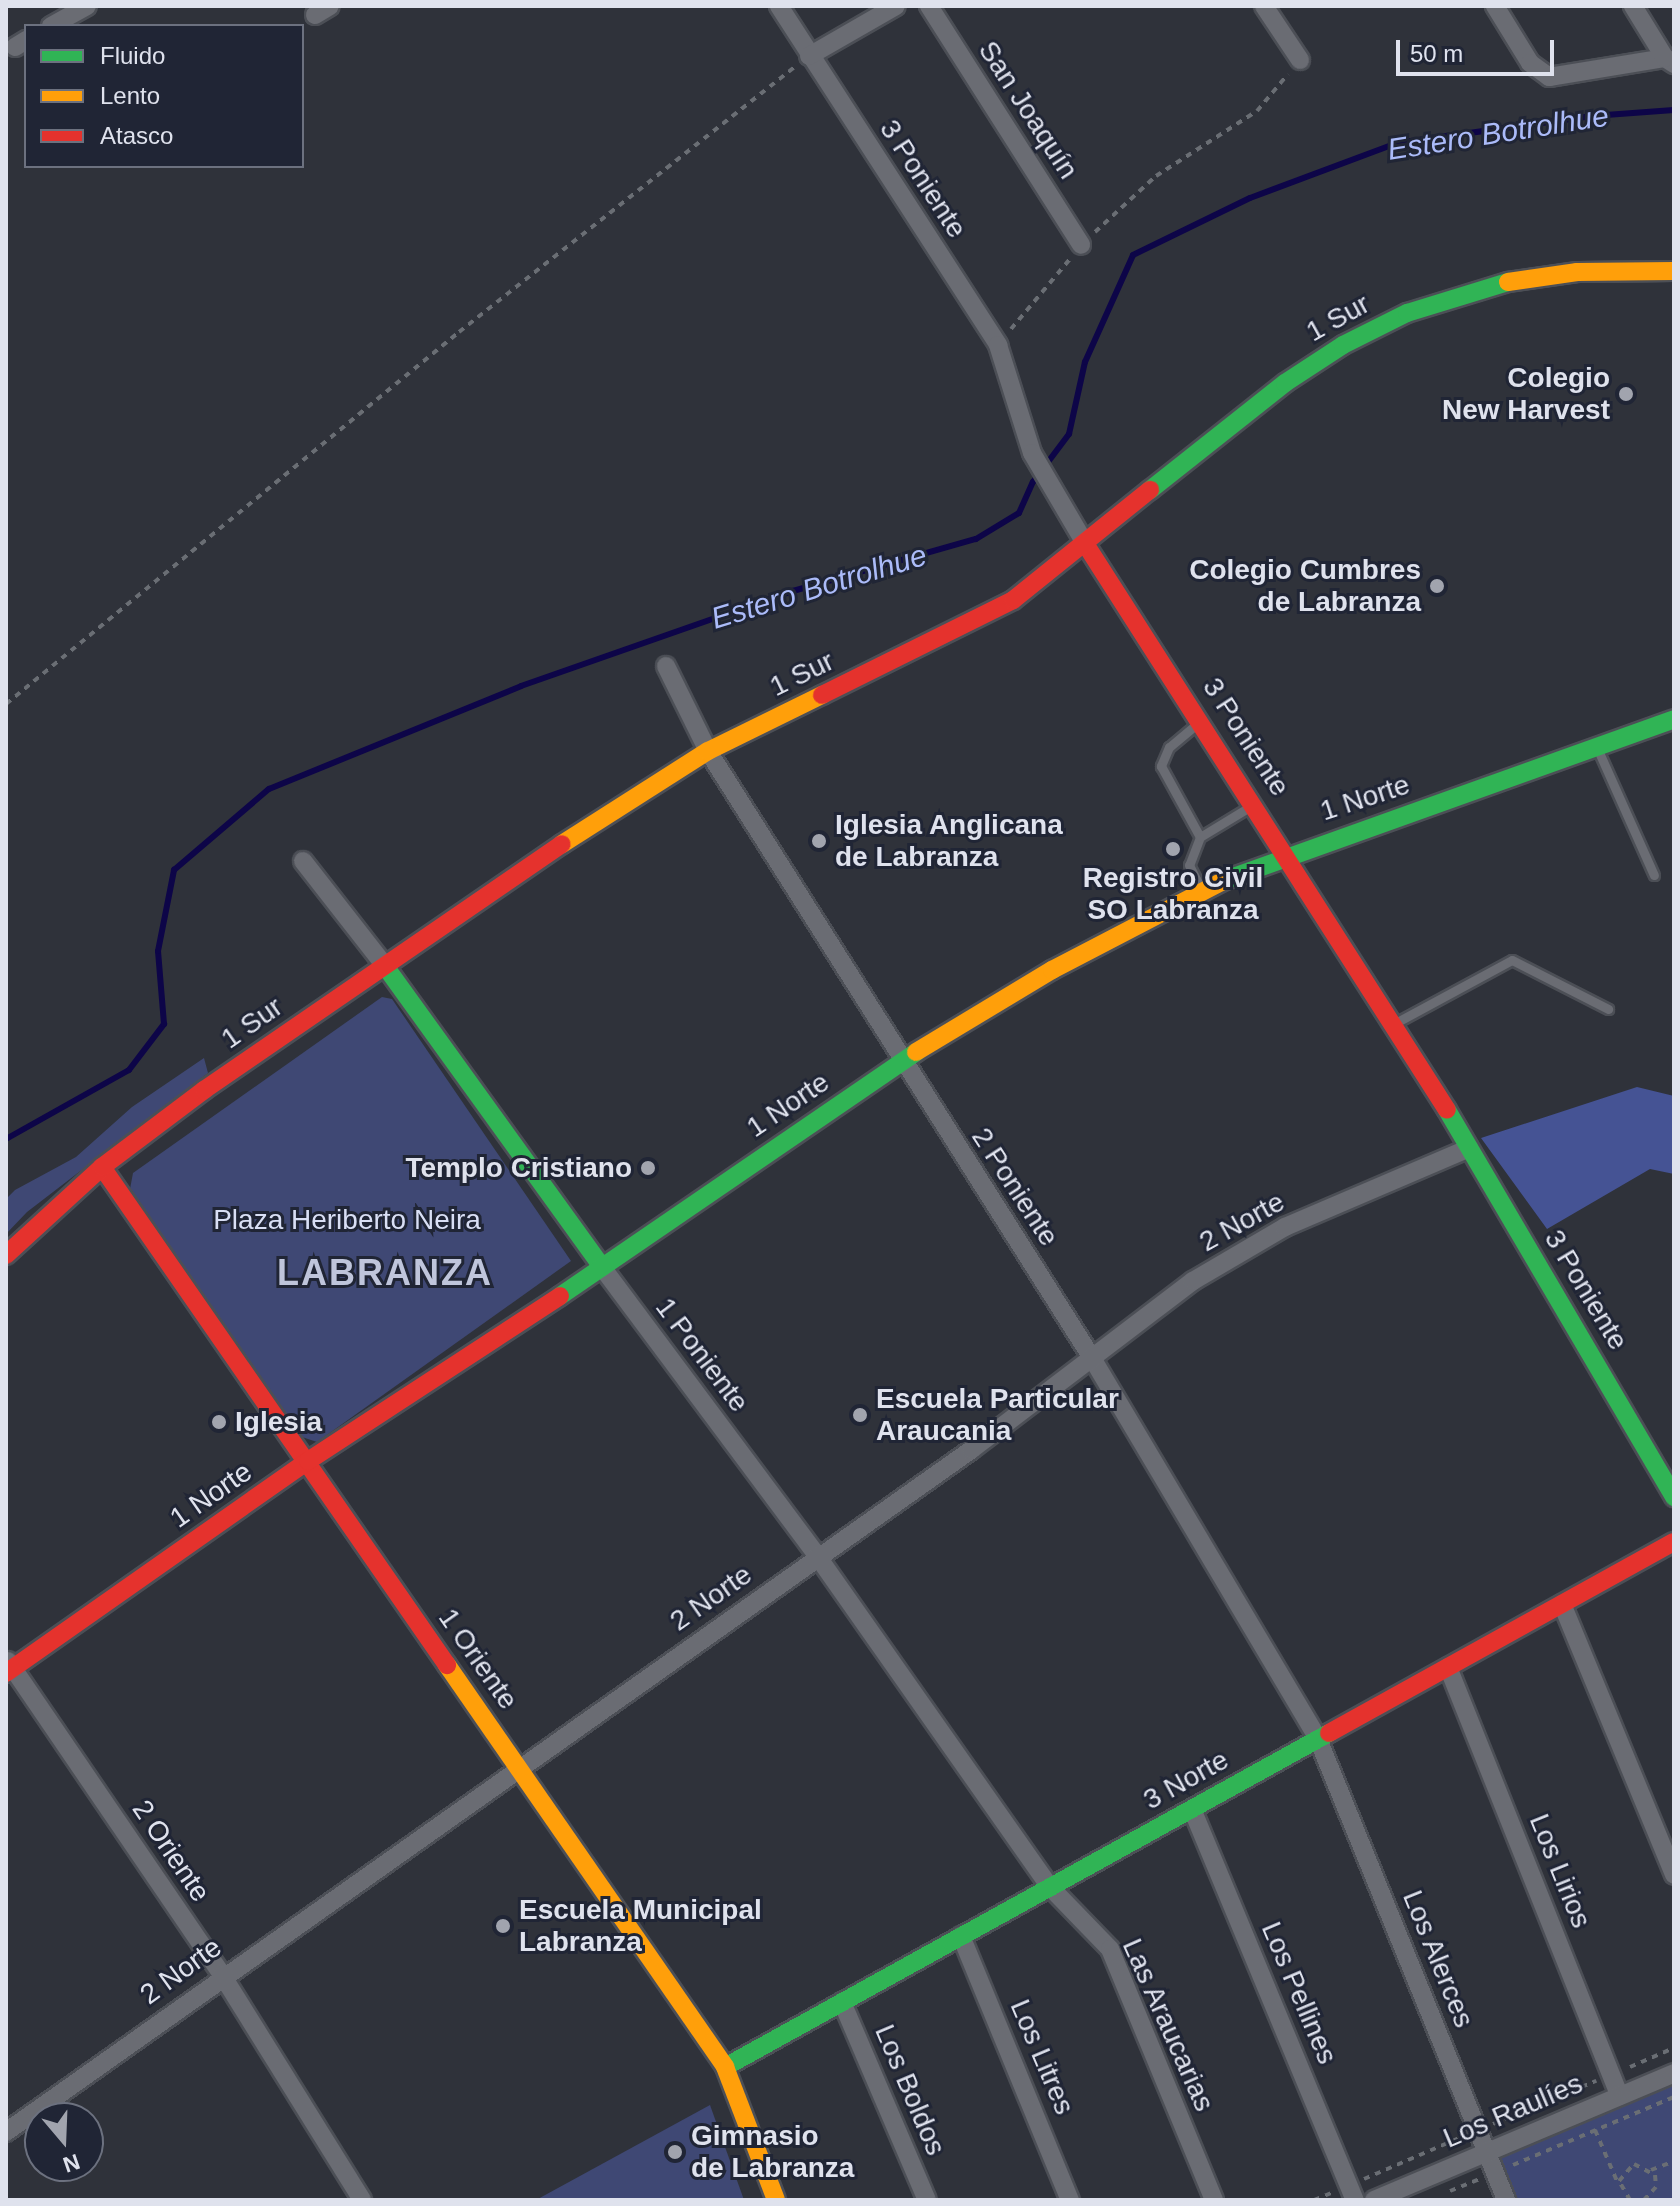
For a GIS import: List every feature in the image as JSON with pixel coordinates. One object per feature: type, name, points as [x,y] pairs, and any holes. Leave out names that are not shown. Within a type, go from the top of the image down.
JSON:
[{"type":"main road","name":"1 Sur","points":[[6,1255],[102,1167],[618,805],[708,751],[1013,600],[1086,545],[1285,383],[1373,329],[1442,300],[1515,280],[1577,272],[1674,271]]},
{"type":"main road","name":"3 Poniente","points":[[1086,545],[1396,1023],[1674,1497]]},
{"type":"main road","name":"1 Norte","points":[[9,1666],[308,1461],[602,1267],[901,1061],[1052,970],[1201,890],[1288,853],[1674,719]]},
{"type":"main road","name":"1 Poniente","points":[[385,966],[602,1267]]},
{"type":"main road","name":"1 Oriente","points":[[102,1167],[725,2067],[776,2200]]},
{"type":"main road","name":"3 Norte","points":[[725,2067],[1674,1542]]},
{"type":"street","points":[[55,24],[87,6]]},
{"type":"street","name":"3 Poniente","points":[[779,6],[998,345],[1032,453],[1086,545]]},
{"type":"street","points":[[809,56],[896,6]]},
{"type":"street","name":"San Joaquín","points":[[929,6],[1081,245]]},
{"type":"street","points":[[1264,6],[1300,60]]},
{"type":"street","points":[[1495,6],[1530,63],[1549,77],[1670,61],[1633,6]]},
{"type":"street","name":"2 Poniente","points":[[666,666],[708,751],[901,1061],[1092,1358],[1318,1739]]},
{"type":"street","name":"1 Poniente","points":[[303,861],[385,966]]},
{"type":"street","name":"2 Norte","points":[[6,2132],[222,1975],[520,1769],[818,1557],[1193,1281],[1285,1227],[1469,1148]]},
{"type":"street","name":"1 Poniente","points":[[602,1267],[818,1557],[1050,1887]]},
{"type":"street","points":[[1562,1604],[1674,1875]]},
{"type":"street","name":"2 Oriente","points":[[9,1666],[222,1975],[362,2200]]},
{"type":"street","name":"Los Lirios","points":[[1448,1667],[1620,2096]]},
{"type":"street","name":"Los Alerces","points":[[1318,1739],[1506,2200]]},
{"type":"street","name":"Los Pellines","points":[[1192,1809],[1355,2200]]},
{"type":"street","name":"Las Araucarias","points":[[1050,1887],[1110,1949],[1214,2200]]},
{"type":"street","name":"Los Litres","points":[[961,1936],[1070,2200]]},
{"type":"street","name":"Los Boldos","points":[[842,2002],[927,2200]]},
{"type":"street","name":"Los Raulíes","points":[[1374,2200],[1674,2073]]},
{"type":"lane","points":[[1200,837],[1161,766],[1169,747],[1202,721]]},
{"type":"lane","points":[[1597,748],[1654,875]]},
{"type":"lane","points":[[1201,890],[1189,869],[1200,837],[1256,804]]},
{"type":"lane","points":[[1396,1023],[1512,960],[1608,1009]]},
{"type":"path","points":[[6,704],[446,341],[809,56]]},
{"type":"path","points":[[998,345],[1081,245],[1156,176],[1257,111],[1300,60]]},
{"type":"path","points":[[1442,2194],[1674,2097]]},
{"type":"path","points":[[1586,2110],[1619,2187],[1630,2200]]},
{"type":"path","points":[[1619,2187],[1629,2166],[1651,2170],[1674,2161]]},
{"type":"path","points":[[1644,2200],[1656,2187],[1651,2170]]},
{"type":"green space","name":"Plaza Heriberto Neira","points":[[382,997],[392,999],[571,1261],[317,1442],[299,1436],[130,1189],[133,1173]]},
{"type":"green space","points":[[204,1058],[208,1073],[27,1212],[6,1234],[6,1199],[15,1190],[76,1157],[132,1107]]},
{"type":"green space","points":[[1674,2085],[1674,2200],[1518,2200],[1500,2158]]},
{"type":"green space","name":"Gimnasio de Labranza","points":[[710,2105],[744,2200],[536,2200]]},
{"type":"shaded area","points":[[1637,1087],[1674,1096],[1674,1174],[1650,1169],[1547,1229],[1481,1138]]},
{"type":"waterway","name":"Estero Botrolhue","points":[[6,1139],[129,1070],[164,1024],[158,951],[174,870],[269,789],[521,686],[793,591],[976,539],[1019,513],[1033,482],[1069,434],[1085,362],[1133,255],[1250,198],[1397,143],[1592,116],[1674,110]]},
{"type":"traffic: fast","points":[[1150,490],[1285,383],[1343,345],[1407,313],[1508,282]]},
{"type":"traffic: fast","points":[[1225,880],[1674,719]]},
{"type":"traffic: fast","points":[[385,966],[602,1267]]},
{"type":"traffic: fast","points":[[560,1296],[916,1052]]},
{"type":"traffic: fast","points":[[1447,1110],[1674,1497]]},
{"type":"traffic: fast","points":[[725,2067],[1329,1733]]},
{"type":"traffic: slow","points":[[1508,282],[1577,272],[1674,271]]},
{"type":"traffic: slow","points":[[562,844],[708,751],[822,695]]},
{"type":"traffic: slow","points":[[916,1052],[1052,970],[1225,880]]},
{"type":"traffic: slow","points":[[447,1665],[725,2067],[776,2200]]},
{"type":"traffic: jam","points":[[822,695],[1013,600],[1150,490]]},
{"type":"traffic: jam","points":[[1086,545],[1447,1110]]},
{"type":"traffic: jam","points":[[6,1255],[102,1167],[204,1090],[562,844]]},
{"type":"traffic: jam","points":[[102,1167],[447,1665]]},
{"type":"traffic: jam","points":[[6,1673],[308,1461],[560,1296]]},
{"type":"traffic: jam","points":[[1329,1733],[1674,1542]]},
{"type":"place","name":"Colegio New Harvest","points":[[1626,394]]},
{"type":"place","name":"Colegio Cumbres de Labranza","points":[[1437,586]]},
{"type":"place","name":"Iglesia Anglicana de Labranza","points":[[819,841]]},
{"type":"place","name":"Registro Civil SO Labranza","points":[[1173,849]]},
{"type":"place","name":"Templo Cristiano","points":[[648,1168]]},
{"type":"place","name":"Escuela Particular Araucania","points":[[860,1415]]},
{"type":"place","name":"Iglesia","points":[[219,1422]]},
{"type":"place","name":"Escuela Municipal Labranza","points":[[503,1926]]},
{"type":"place","name":"Gimnasio de Labranza","points":[[675,2152]]},
{"type":"district","name":"LABRANZA","points":[[385,1273]]}]
